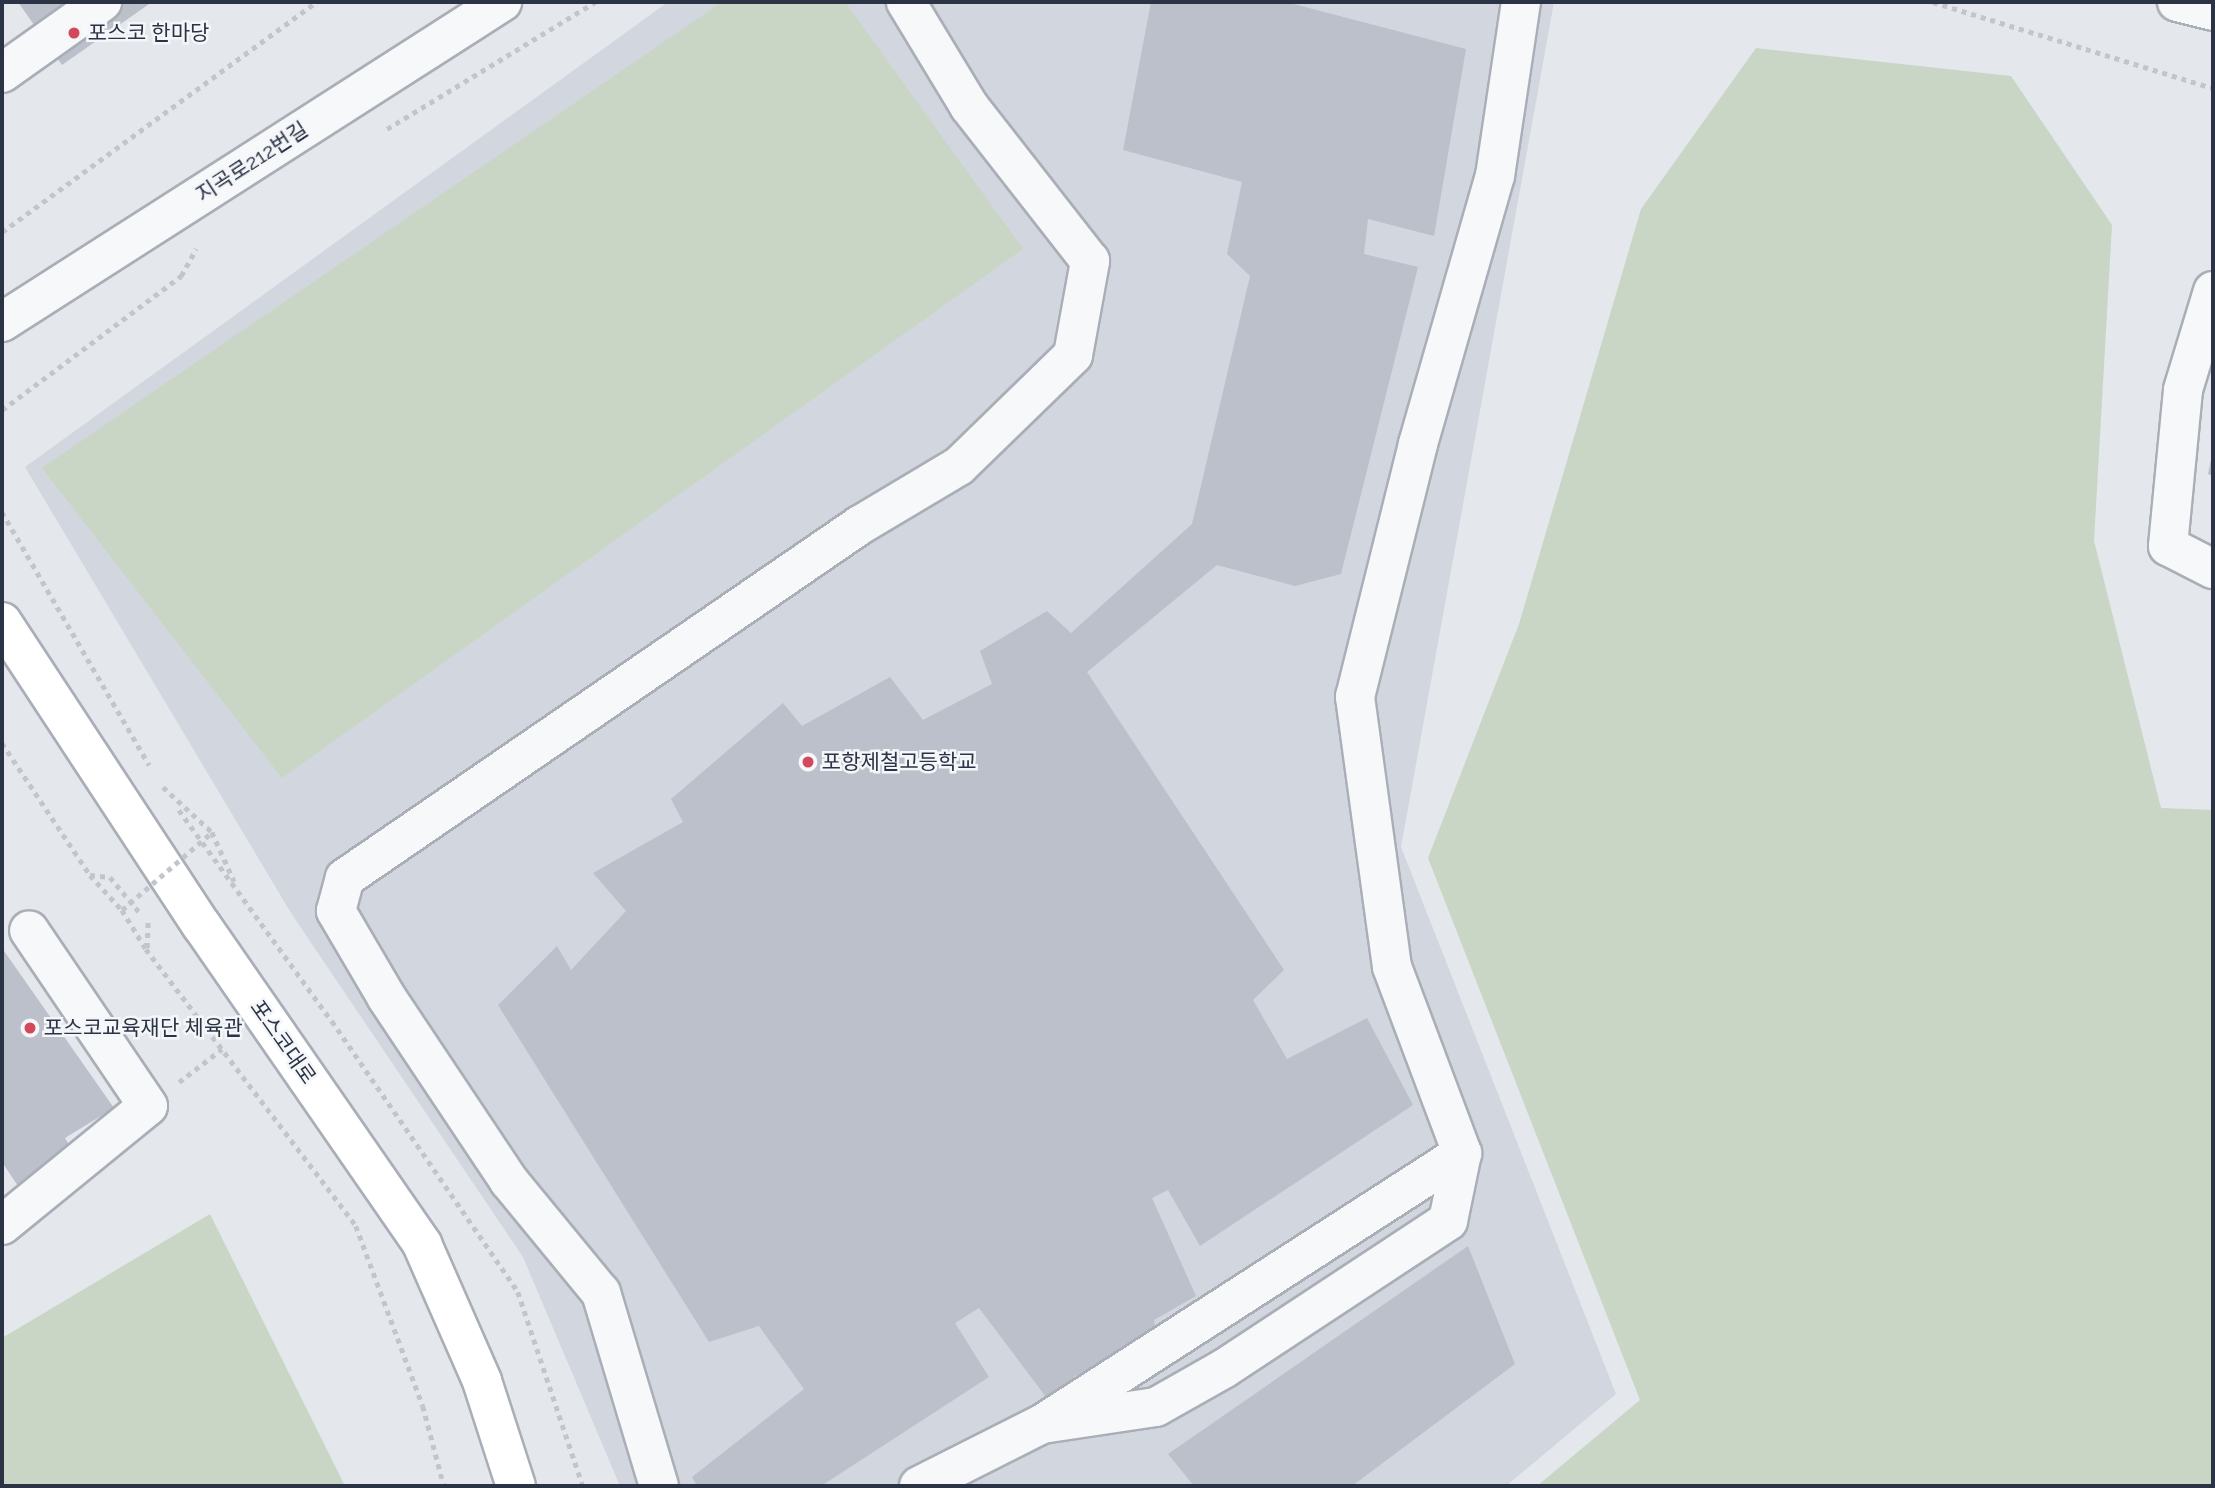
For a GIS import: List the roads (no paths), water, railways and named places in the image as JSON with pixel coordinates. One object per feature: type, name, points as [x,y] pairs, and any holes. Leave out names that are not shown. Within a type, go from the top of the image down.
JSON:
[{"type":"main road","name":"포스코대로","points":[[2,622],[202,926],[422,1244],[482,1381],[516,1486]]},
{"type":"street","points":[[7,60],[102,2]]},
{"type":"street","name":"지곡로212번길","points":[[2,322],[502,2]]},
{"type":"street","points":[[659,1486],[601,1293],[541,1222],[387,998],[336,911],[345,878],[848,533],[960,466],[1073,355],[1090,261],[969,106],[906,2]]},
{"type":"street","points":[[1042,1424],[1156,1407],[1225,1368],[1448,1222],[1462,1153],[1392,967],[1355,697],[1418,444],[1494,176],[1521,2]]},
{"type":"street","points":[[2177,2],[2213,11]]},
{"type":"street","points":[[2213,291],[2183,390],[2168,546],[2213,569]]},
{"type":"street","points":[[7,1212],[148,1106],[29,930]]},
{"type":"street","points":[[919,1486],[1042,1424],[1462,1153]]},
{"type":"place","name":"포스코 한마당","points":[[74,33]]},
{"type":"place","name":"포항제철고등학교","points":[[808,762]]},
{"type":"place","name":"포스코교육재단 체육관","points":[[30,1028]]}]
